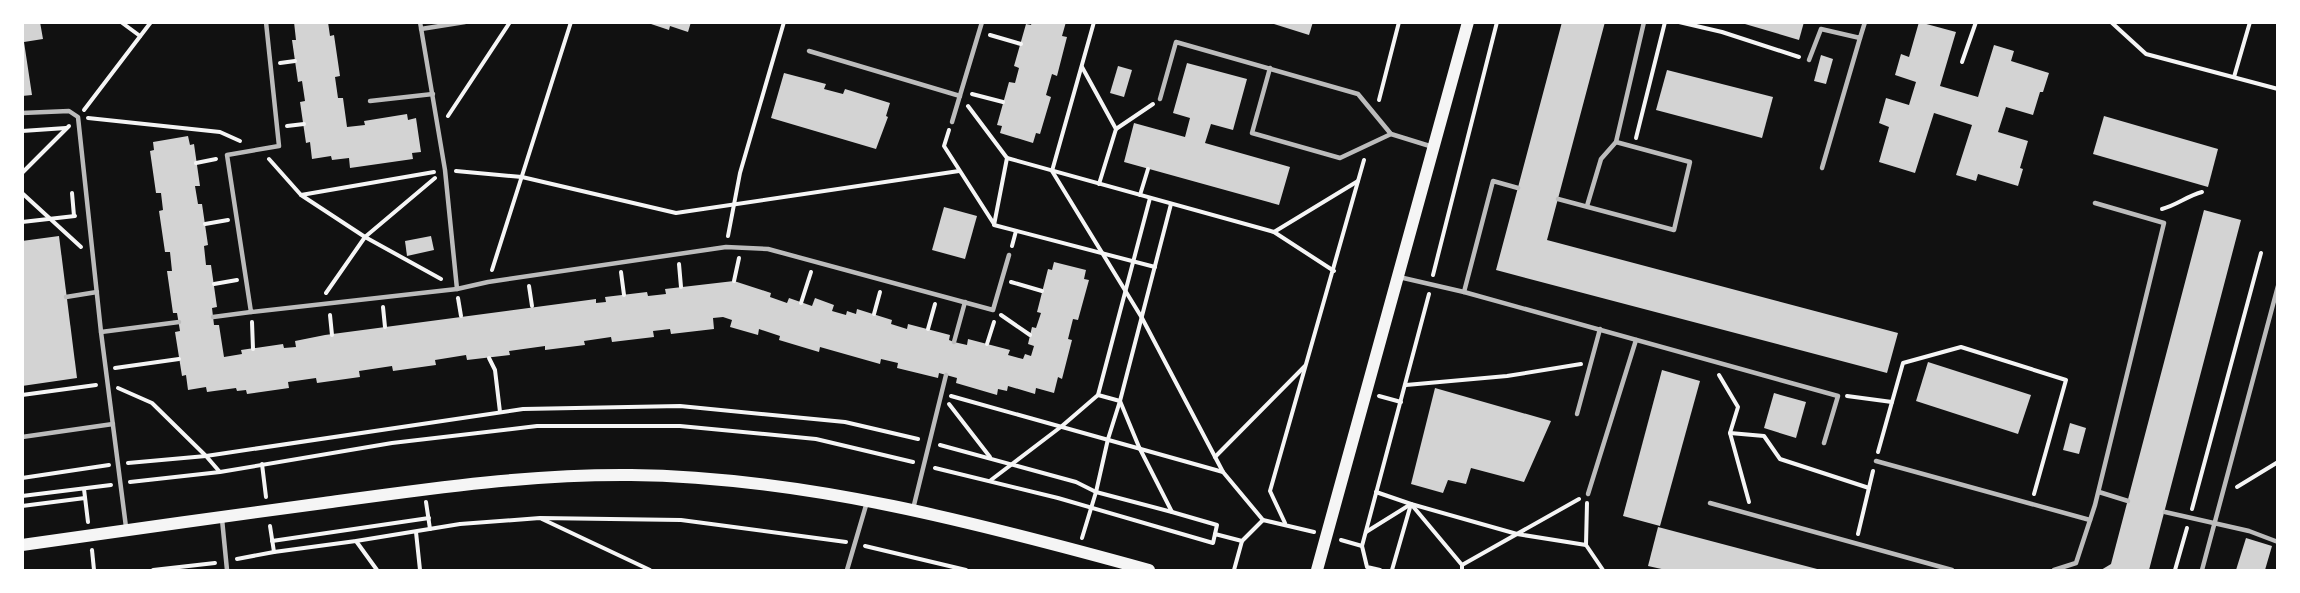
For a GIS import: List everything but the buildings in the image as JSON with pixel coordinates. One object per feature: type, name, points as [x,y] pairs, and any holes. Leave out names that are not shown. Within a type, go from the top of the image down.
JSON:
[{"type":"main road","points":[[1317,570],[1400,277],[1468,22]]},
{"type":"main road","points":[[22,544],[458,485],[580,475],[633,475],[737,482],[828,494],[1079,551],[1149,570]]},
{"type":"lane","points":[[251,312],[227,155],[279,146],[266,22]]},
{"type":"lane","points":[[420,22],[445,170],[457,289]]},
{"type":"lane","points":[[421,29],[465,22]]},
{"type":"lane","points":[[952,122],[982,22]]},
{"type":"lane","points":[[1587,206],[1601,159],[1616,142],[1644,22]]},
{"type":"lane","points":[[1822,168],[1865,22]]},
{"type":"lane","points":[[1809,60],[1821,29],[1860,38]]},
{"type":"lane","points":[[1160,99],[1176,42],[1359,94],[1391,134],[1433,147]]},
{"type":"lane","points":[[809,51],[960,93]]},
{"type":"lane","points":[[1270,68],[1252,133],[1340,158],[1391,134]]},
{"type":"lane","points":[[370,101],[433,94]]},
{"type":"lane","points":[[22,113],[69,111],[78,117],[101,332],[127,530]]},
{"type":"lane","points":[[1558,199],[1674,230],[1690,162],[1616,142]]},
{"type":"lane","points":[[1464,292],[1493,181],[1518,188]]},
{"type":"lane","points":[[2054,570],[2076,562],[2099,492],[2164,223],[2095,203]]},
{"type":"lane","points":[[213,317],[319,303],[457,289],[488,282],[726,247],[768,249],[993,310],[1009,255]]},
{"type":"lane","points":[[1400,277],[1464,292],[1838,396],[1824,442]]},
{"type":"lane","points":[[2202,570],[2277,286]]},
{"type":"lane","points":[[66,297],[97,292]]},
{"type":"lane","points":[[954,342],[965,302]]},
{"type":"lane","points":[[101,332],[179,322]]},
{"type":"lane","points":[[1577,414],[1600,329]]},
{"type":"lane","points":[[1588,494],[1636,340]]},
{"type":"lane","points":[[913,512],[946,375]]},
{"type":"lane","points":[[22,437],[113,424]]},
{"type":"lane","points":[[1876,460],[2090,520]]},
{"type":"lane","points":[[2099,492],[2128,501]]},
{"type":"lane","points":[[848,570],[867,502]]},
{"type":"lane","points":[[1710,503],[1952,570]]},
{"type":"lane","points":[[2165,512],[2190,519],[2215,522],[2277,542]]},
{"type":"lane","points":[[222,518],[227,570]]},
{"type":"path","points":[[22,173],[78,117],[151,22]]},
{"type":"path","points":[[438,129],[471,84],[510,22]]},
{"type":"path","points":[[488,282],[571,22]]},
{"type":"path","points":[[726,247],[740,173],[784,22]]},
{"type":"path","points":[[1094,22],[1052,171],[1142,318],[1223,472],[1263,520],[1285,524],[1270,491],[1367,147]]},
{"type":"path","points":[[1376,113],[1399,22]]},
{"type":"path","points":[[1380,570],[1367,567],[1362,546],[1406,385],[1497,22]]},
{"type":"path","points":[[1633,147],[1665,22]]},
{"type":"path","points":[[1679,22],[1722,32],[1809,60]]},
{"type":"path","points":[[1962,62],[1976,22]]},
{"type":"path","points":[[2111,22],[2146,54],[2277,89]]},
{"type":"path","points":[[2234,77],[2250,22]]},
{"type":"path","points":[[122,23],[140,36]]},
{"type":"path","points":[[979,31],[1021,44]]},
{"type":"path","points":[[1082,66],[1116,129]]},
{"type":"path","points":[[960,93],[1003,102]]},
{"type":"path","points":[[960,93],[1007,158],[1274,232],[1334,270]]},
{"type":"path","points":[[1099,184],[1116,129],[1160,99]]},
{"type":"path","points":[[78,117],[220,132],[260,150],[302,195],[364,237],[457,289]]},
{"type":"path","points":[[952,122],[944,146],[994,225],[1155,267]]},
{"type":"path","points":[[22,131],[68,128]]},
{"type":"path","points":[[68,128],[68,139]]},
{"type":"path","points":[[196,162],[228,157]]},
{"type":"path","points":[[994,225],[1007,158]]},
{"type":"path","points":[[1140,195],[1148,169]]},
{"type":"path","points":[[302,195],[445,170],[522,177],[676,213],[959,171]]},
{"type":"path","points":[[319,303],[364,237],[445,170]]},
{"type":"path","points":[[1274,232],[1358,181]]},
{"type":"path","points":[[71,183],[74,216]]},
{"type":"path","points":[[2140,216],[2174,206],[2189,195],[2202,192]]},
{"type":"path","points":[[22,193],[93,257]]},
{"type":"path","points":[[990,480],[1062,426],[1098,395],[1150,198]]},
{"type":"path","points":[[1079,551],[1171,204]]},
{"type":"path","points":[[22,222],[89,215]]},
{"type":"path","points":[[205,224],[237,219]]},
{"type":"path","points":[[734,281],[741,248]]},
{"type":"path","points":[[2175,570],[2261,253]]},
{"type":"path","points":[[678,254],[681,287]]},
{"type":"path","points":[[801,303],[814,261]]},
{"type":"path","points":[[620,262],[624,295]]},
{"type":"path","points":[[527,276],[531,306]]},
{"type":"path","points":[[214,284],[246,278]]},
{"type":"path","points":[[1002,279],[1042,291]]},
{"type":"path","points":[[874,314],[884,280]]},
{"type":"path","points":[[928,329],[938,295]]},
{"type":"path","points":[[382,297],[385,327]]},
{"type":"path","points":[[329,302],[332,335]]},
{"type":"path","points":[[251,312],[253,349]]},
{"type":"path","points":[[987,344],[997,312],[1030,335]]},
{"type":"path","points":[[1892,402],[1903,363],[1961,347],[2066,380],[2032,504]]},
{"type":"path","points":[[489,358],[495,370],[500,412]]},
{"type":"path","points":[[106,370],[179,359]]},
{"type":"path","points":[[1710,361],[1738,406],[1730,433],[1752,514]]},
{"type":"path","points":[[1406,385],[1507,376],[1591,362]]},
{"type":"path","points":[[1215,457],[1307,364]]},
{"type":"path","points":[[22,395],[108,383],[152,403],[220,472]]},
{"type":"path","points":[[1368,393],[1401,402]]},
{"type":"path","points":[[942,394],[1223,472]]},
{"type":"path","points":[[942,394],[991,458]]},
{"type":"path","points":[[1098,395],[1120,401]]},
{"type":"path","points":[[1120,401],[1139,447],[1172,512]]},
{"type":"path","points":[[22,478],[118,464],[206,456],[523,409],[680,406],[845,422],[991,458],[1076,482],[1096,492],[1217,525],[1213,543],[990,480],[816,439],[691,427],[537,426],[392,443],[220,472],[22,496]]},
{"type":"path","points":[[1730,433],[1764,436],[1780,459],[1869,488]]},
{"type":"path","points":[[2221,496],[2276,464]]},
{"type":"path","points":[[1376,492],[1517,534],[1586,544]]},
{"type":"path","points":[[1412,504],[1462,568],[1588,494]]},
{"type":"path","points":[[1588,494],[1586,544],[1603,570]]},
{"type":"path","points":[[22,506],[85,498]]},
{"type":"path","points":[[1365,532],[1412,504]]},
{"type":"path","points":[[1392,570],[1412,504]]},
{"type":"path","points":[[272,541],[429,518],[430,529]]},
{"type":"path","points":[[540,518],[650,570]]},
{"type":"path","points":[[153,570],[226,561],[460,524],[540,518],[681,520],[855,544],[966,570]]},
{"type":"path","points":[[1234,570],[1242,541],[1263,520]]},
{"type":"path","points":[[416,532],[420,570]]},
{"type":"path","points":[[1215,534],[1242,541]]},
{"type":"path","points":[[356,541],[377,570]]}]
